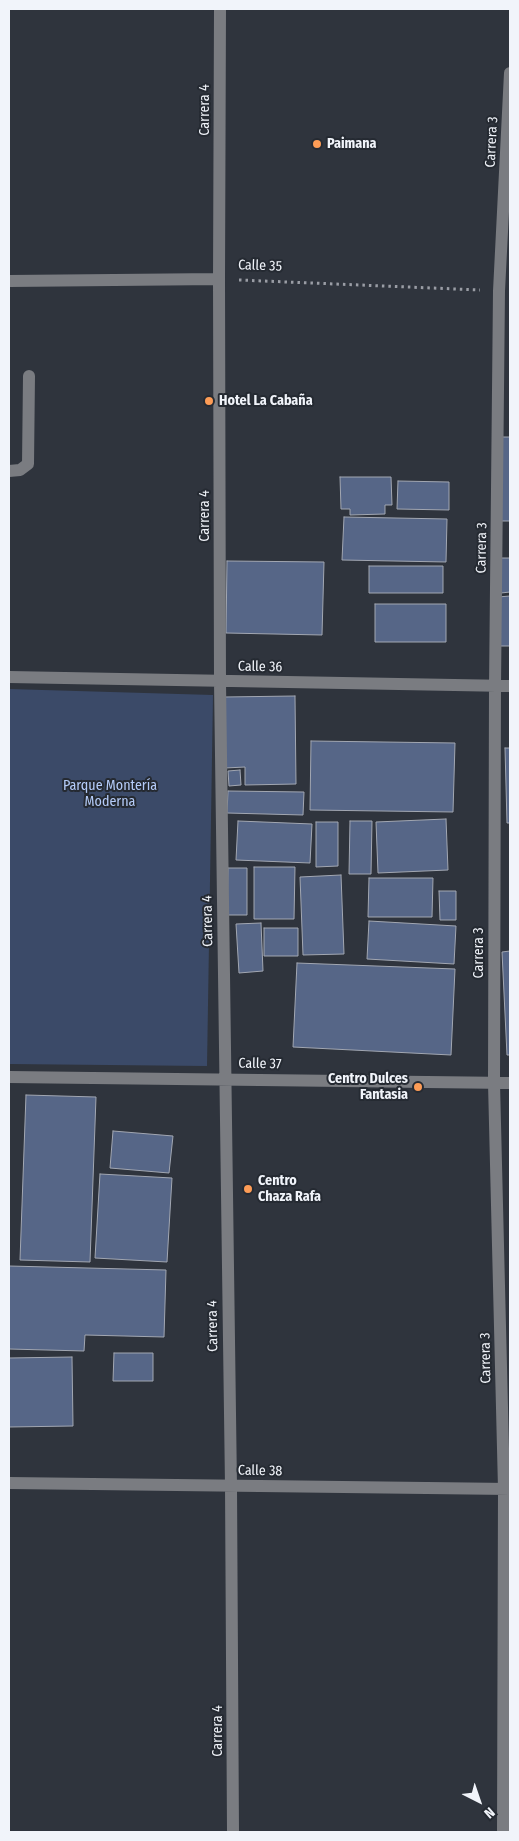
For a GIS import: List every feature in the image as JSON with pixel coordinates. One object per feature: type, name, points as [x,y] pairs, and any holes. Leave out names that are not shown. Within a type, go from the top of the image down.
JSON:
[{"type":"street","name":"Carrera 4","points":[[220,9],[220,682],[231,1486],[233,1832]]},
{"type":"street","name":"Carrera 3","points":[[503,1832],[507,1489],[494,1083],[495,686],[499,291],[510,73]]},
{"type":"street","name":"Calle 35","points":[[9,281],[219,280]]},
{"type":"street","points":[[9,471],[20,470],[28,464],[29,376]]},
{"type":"street","name":"Calle 36","points":[[9,677],[510,686]]},
{"type":"street","name":"Calle 37","points":[[9,1076],[510,1083]]},
{"type":"street","name":"Calle 38","points":[[9,1483],[507,1489]]},
{"type":"path","name":"Calle 35","points":[[219,280],[499,291]]},
{"type":"green space","name":"Parque Montería Moderna","points":[[9,689],[213,695],[207,1066],[9,1064]]},
{"type":"building","points":[[497,437],[510,437],[510,521],[495,521]]},
{"type":"building","points":[[340,477],[391,477],[392,505],[385,505],[385,514],[350,515],[350,509],[341,509]]},
{"type":"building","points":[[398,481],[449,482],[449,510],[397,509]]},
{"type":"building","points":[[344,517],[447,519],[446,562],[342,560]]},
{"type":"building","points":[[500,558],[510,558],[510,592],[501,593]]},
{"type":"building","points":[[227,561],[324,562],[322,635],[226,633]]},
{"type":"building","points":[[369,566],[443,566],[443,593],[369,593]]},
{"type":"building","points":[[510,596],[510,646],[500,646],[498,597]]},
{"type":"building","points":[[375,604],[446,604],[446,642],[375,642]]},
{"type":"building","points":[[295,696],[296,784],[245,785],[245,767],[225,768],[224,697]]},
{"type":"building","points":[[311,741],[455,743],[453,812],[310,810]]},
{"type":"building","points":[[505,748],[510,748],[510,823],[507,823]]},
{"type":"building","points":[[240,770],[241,785],[229,786],[228,771]]},
{"type":"building","points":[[228,791],[304,792],[303,815],[227,813]]},
{"type":"building","points":[[446,819],[448,870],[378,873],[376,822]]},
{"type":"building","points":[[238,821],[312,824],[310,863],[236,860]]},
{"type":"building","points":[[350,821],[372,821],[371,874],[349,874]]},
{"type":"building","points":[[316,822],[338,822],[338,866],[316,867]]},
{"type":"building","points":[[254,867],[295,867],[294,919],[254,919]]},
{"type":"building","points":[[228,868],[247,868],[247,915],[227,915]]},
{"type":"building","points":[[341,875],[344,954],[303,955],[300,877]]},
{"type":"building","points":[[369,878],[433,878],[432,917],[368,917]]},
{"type":"building","points":[[439,891],[456,891],[456,920],[440,920]]},
{"type":"building","points":[[369,921],[456,926],[454,964],[367,959]]},
{"type":"building","points":[[261,923],[263,971],[239,973],[236,924]]},
{"type":"building","points":[[264,928],[298,928],[298,956],[264,956]]},
{"type":"building","points":[[510,951],[510,1055],[507,1055],[502,952]]},
{"type":"building","points":[[297,963],[455,969],[451,1055],[293,1047]]},
{"type":"building","points":[[26,1095],[96,1097],[90,1262],[20,1260]]},
{"type":"building","points":[[113,1131],[173,1136],[169,1173],[110,1168]]},
{"type":"building","points":[[100,1174],[172,1178],[167,1262],[95,1258]]},
{"type":"building","points":[[9,1266],[166,1270],[164,1337],[85,1335],[84,1351],[9,1349]]},
{"type":"building","points":[[114,1353],[153,1353],[153,1381],[113,1381]]},
{"type":"building","points":[[72,1357],[73,1426],[9,1427],[9,1358]]},
{"type":"place","name":"Paimana","points":[[317,144]]},
{"type":"place","name":"Hotel La Cabaña","points":[[209,401]]},
{"type":"place","name":"Centro Dulces Fantasia","points":[[418,1087]]},
{"type":"place","name":"Centro Chaza Rafa","points":[[248,1189]]}]
